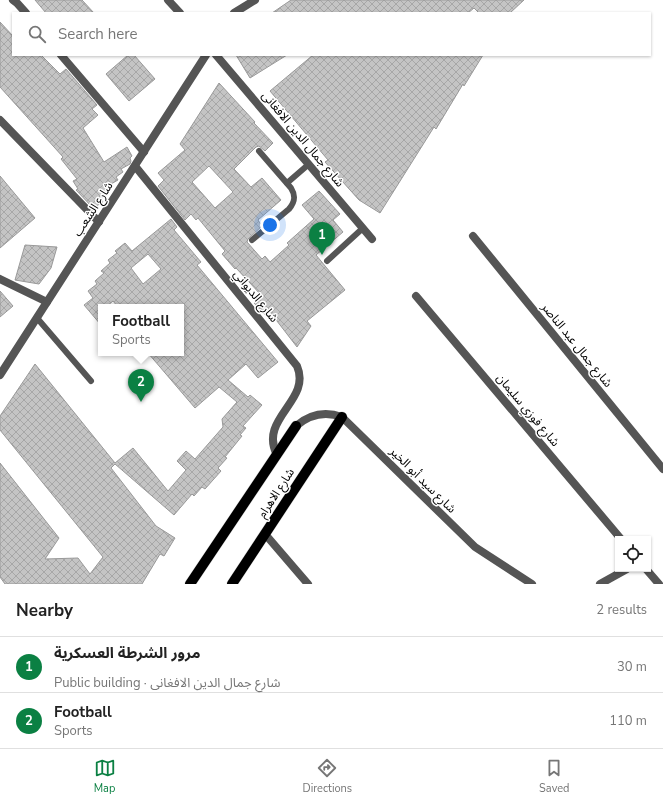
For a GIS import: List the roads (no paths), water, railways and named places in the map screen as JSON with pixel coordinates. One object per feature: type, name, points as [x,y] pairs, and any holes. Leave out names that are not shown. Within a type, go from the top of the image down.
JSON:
[{"type":"main road","name":"شارع الاهرام","points":[[232,584],[342,417]]},
{"type":"main road","name":"شارع الاهرام","points":[[190,584],[296,426]]},
{"type":"street","points":[[13,0],[25,12]]},
{"type":"street","points":[[168,0],[179,12]]},
{"type":"street","points":[[236,12],[255,0]]},
{"type":"street","points":[[62,56],[144,152]]},
{"type":"street","name":"شارع الشعب","points":[[0,375],[205,56]]},
{"type":"street","name":"شارع جمال الدين الافغانى","points":[[217,56],[372,239]]},
{"type":"street","points":[[0,120],[99,222]]},
{"type":"street","name":"شارع الديواني","points":[[135,166],[297,366],[300,377],[298,390],[278,420],[273,432],[274,448],[277,455]]},
{"type":"street","name":"شارع جمال عبد الناصر","points":[[473,236],[663,469]]},
{"type":"street","points":[[0,279],[47,302]]},
{"type":"street","name":"شارع فوزي سليمان","points":[[416,296],[618,536]]},
{"type":"street","points":[[296,426],[302,421],[315,415],[330,414],[342,417]]},
{"type":"street","name":"شارع سيد أبو الخير","points":[[342,417],[475,547],[532,584]]},
{"type":"street","points":[[265,534],[308,584]]},
{"type":"street","points":[[600,584],[622,572]]},
{"type":"street","points":[[649,572],[659,584]]},
{"type":"lane","points":[[252,240],[293,204],[295,199],[294,193],[287,183],[259,150]]},
{"type":"lane","points":[[287,183],[309,164]]},
{"type":"lane","points":[[327,261],[363,228]]},
{"type":"lane","points":[[37,318],[91,382]]},
{"type":"place","name":"مرور الشرطة العسكرية","points":[[322,255]]},
{"type":"place","name":"Football","points":[[141,402]]}]
